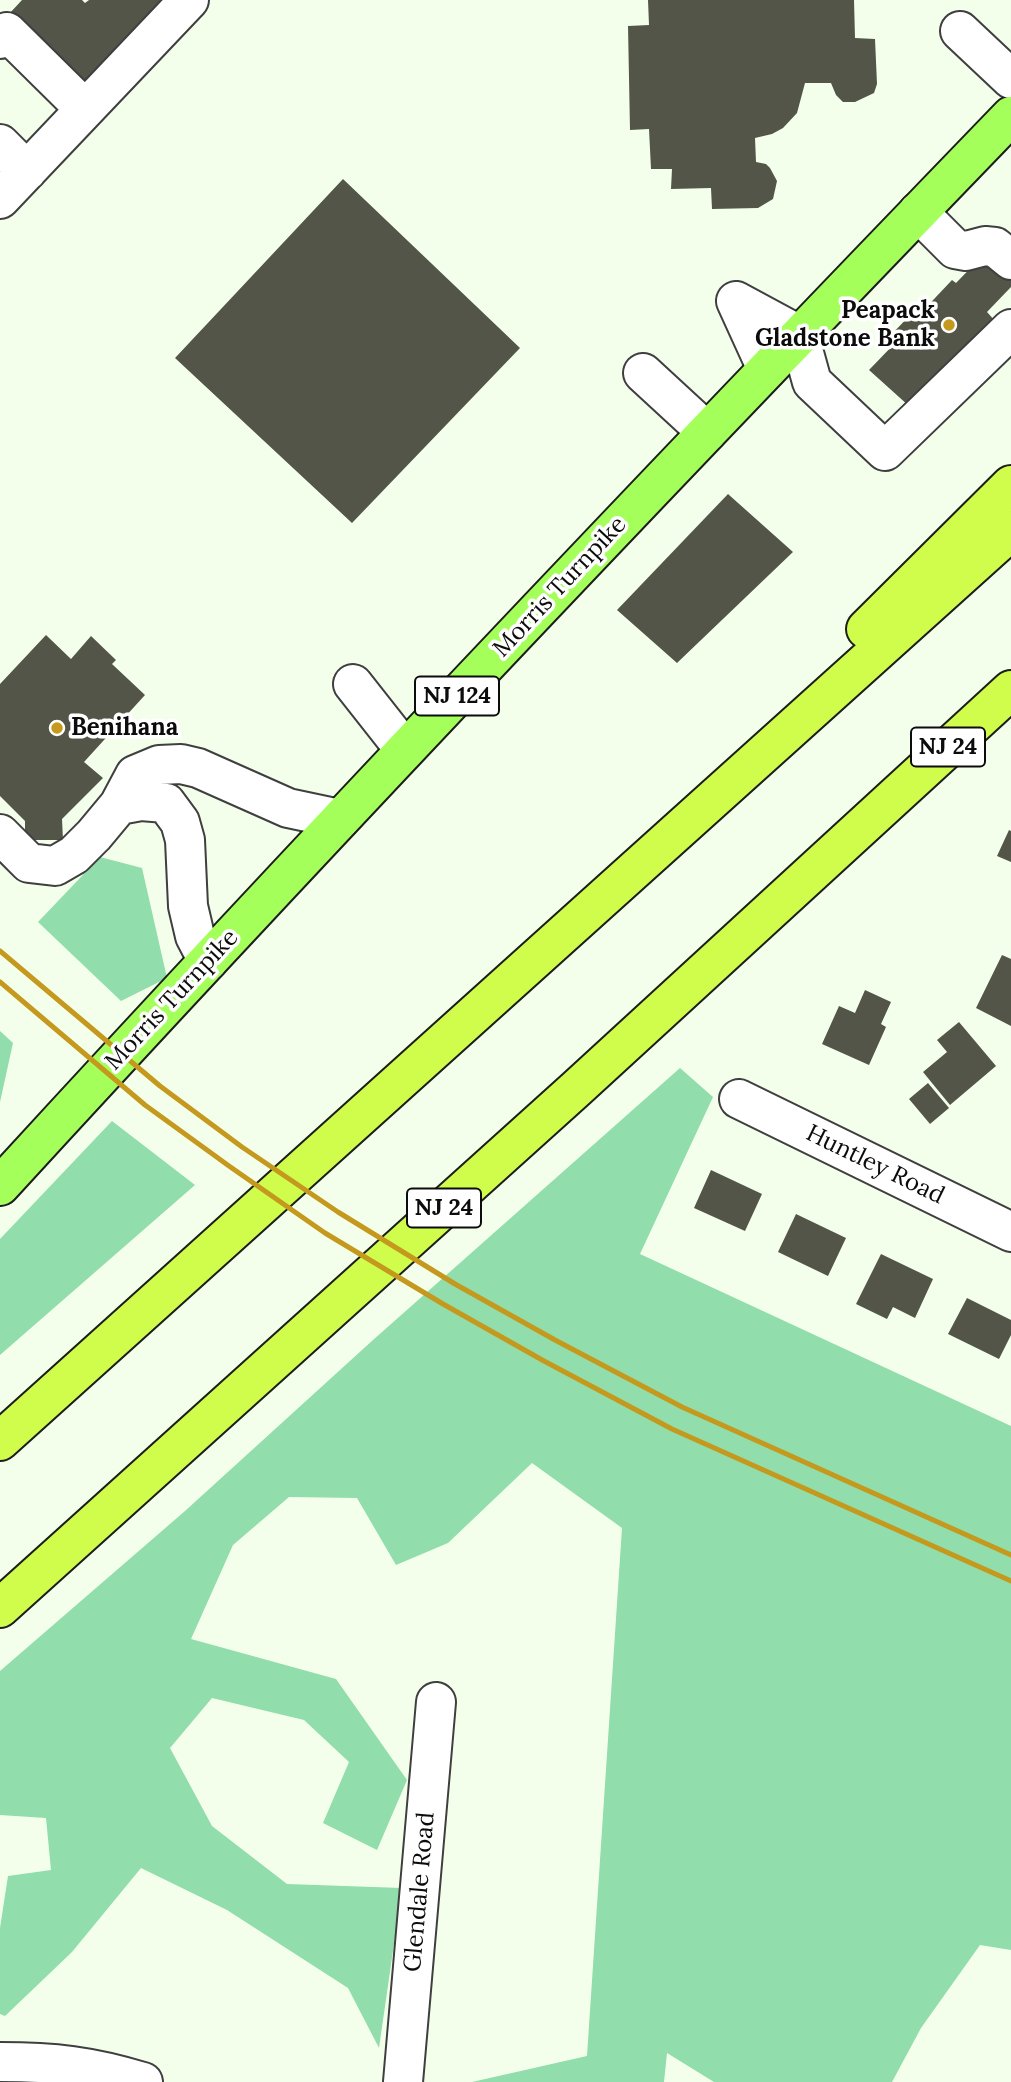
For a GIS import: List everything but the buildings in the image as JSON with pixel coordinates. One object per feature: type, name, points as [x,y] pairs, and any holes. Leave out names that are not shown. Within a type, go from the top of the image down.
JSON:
[{"type":"highway","points":[[509,984],[1011,485]]},
{"type":"highway","points":[[0,1441],[1011,531]]},
{"type":"highway","name":"NJ 24","points":[[0,1608],[566,1098],[1011,690]]},
{"type":"main road","name":"Morris Turnpike","points":[[0,1186],[405,750],[1011,116]]},
{"type":"street","points":[[0,199],[189,0]]},
{"type":"street","points":[[960,31],[1011,79]]},
{"type":"street","points":[[0,40],[7,32],[85,109]]},
{"type":"street","points":[[0,144],[27,171]]},
{"type":"street","points":[[918,212],[955,249],[966,251],[985,246],[995,247],[1011,260]]},
{"type":"street","points":[[767,369],[736,301],[799,335],[812,382],[885,451],[1011,329]]},
{"type":"street","points":[[643,373],[707,432]]},
{"type":"street","points":[[353,684],[405,750]]},
{"type":"street","points":[[0,834],[29,863],[55,866],[74,855],[119,805],[135,775],[159,765],[181,764],[198,768],[288,808],[340,819]]},
{"type":"street","points":[[119,805],[166,803],[180,822],[185,841],[188,906],[195,936],[208,961]]},
{"type":"street","name":"Huntley Road","points":[[739,1099],[1007,1221]]},
{"type":"street","name":"Glendale Road","points":[[403,2082],[436,1702]]},
{"type":"street","points":[[0,2063],[44,2062],[75,2065],[144,2082]]},
{"type":"green space","points":[[100,857],[142,868],[167,978],[121,1001],[38,922]]},
{"type":"green space","points":[[0,1031],[13,1043],[0,1102]]},
{"type":"green space","points":[[680,1068],[713,1097],[640,1254],[1011,1426],[1011,1950],[980,1945],[921,2028],[892,2082],[714,2082],[667,2053],[664,2082],[472,2082],[587,2056],[622,1528],[532,1463],[448,1543],[396,1565],[357,1498],[289,1497],[233,1545],[191,1639],[336,1679],[407,1780],[377,1850],[323,1823],[349,1762],[304,1720],[212,1698],[170,1748],[212,1826],[287,1884],[402,1888],[379,2048],[348,1988],[227,1910],[141,1868],[72,1952],[5,2016],[0,2014],[0,1928],[8,1876],[51,1870],[46,1818],[0,1815],[0,1671],[185,1511]]},
{"type":"green space","points":[[112,1121],[195,1185],[0,1355],[0,1239]]},
{"type":"railway","points":[[0,951],[160,1086],[242,1147],[338,1212],[455,1284],[682,1407],[1011,1555]]},
{"type":"railway","points":[[0,982],[145,1105],[325,1233],[443,1304],[672,1429],[1011,1581]]},
{"type":"place","name":"Peapack Gladstone Bank","points":[[949,325]]},
{"type":"place","name":"Benihana","points":[[57,728]]}]
